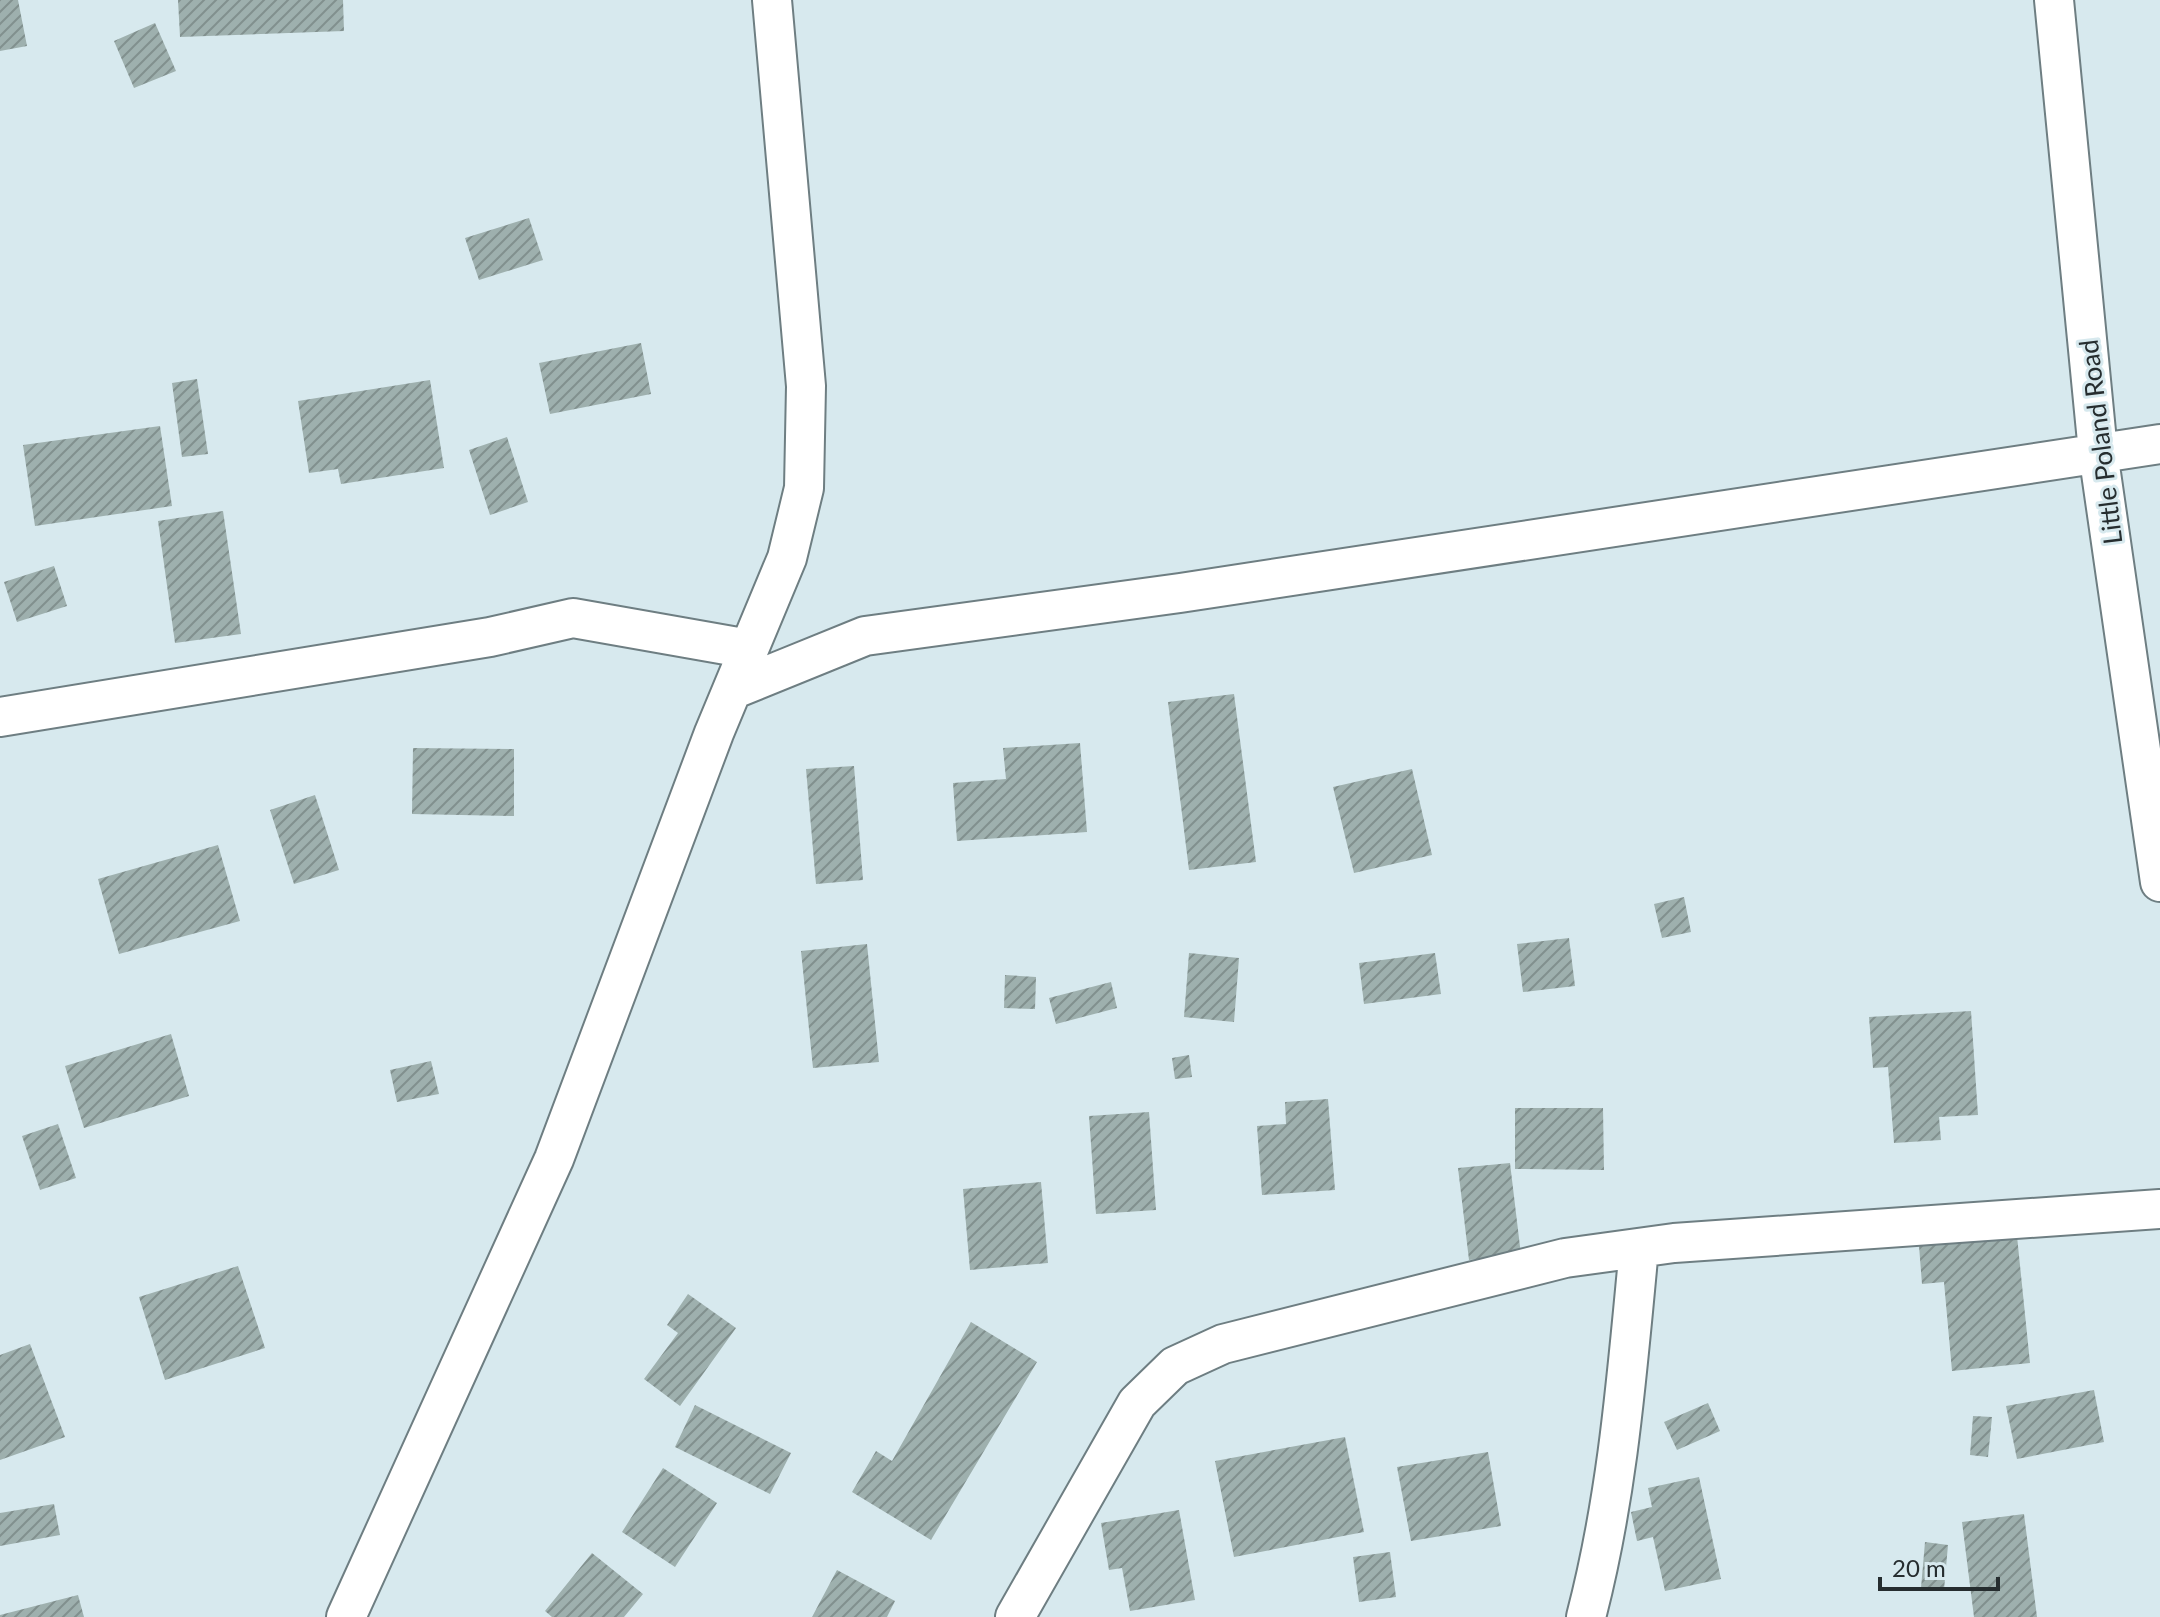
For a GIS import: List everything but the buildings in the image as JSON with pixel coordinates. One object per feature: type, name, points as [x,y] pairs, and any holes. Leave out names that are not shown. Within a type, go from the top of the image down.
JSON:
[{"type":"street","points":[[346,1617],[554,1159],[732,690],[787,558],[804,488],[806,386],[772,0]]},
{"type":"street","name":"Little Poland Road","points":[[2054,0],[2098,452],[2160,882]]},
{"type":"street","points":[[732,690],[865,636],[1180,593],[2160,444]]},
{"type":"street","points":[[0,717],[490,637],[573,618],[749,649]]},
{"type":"street","points":[[1015,1617],[1137,1403],[1175,1366],[1223,1344],[1565,1258],[1639,1248],[2160,1209]]},
{"type":"street","points":[[1586,1617],[1603,1554],[1620,1455],[1639,1248]]}]
